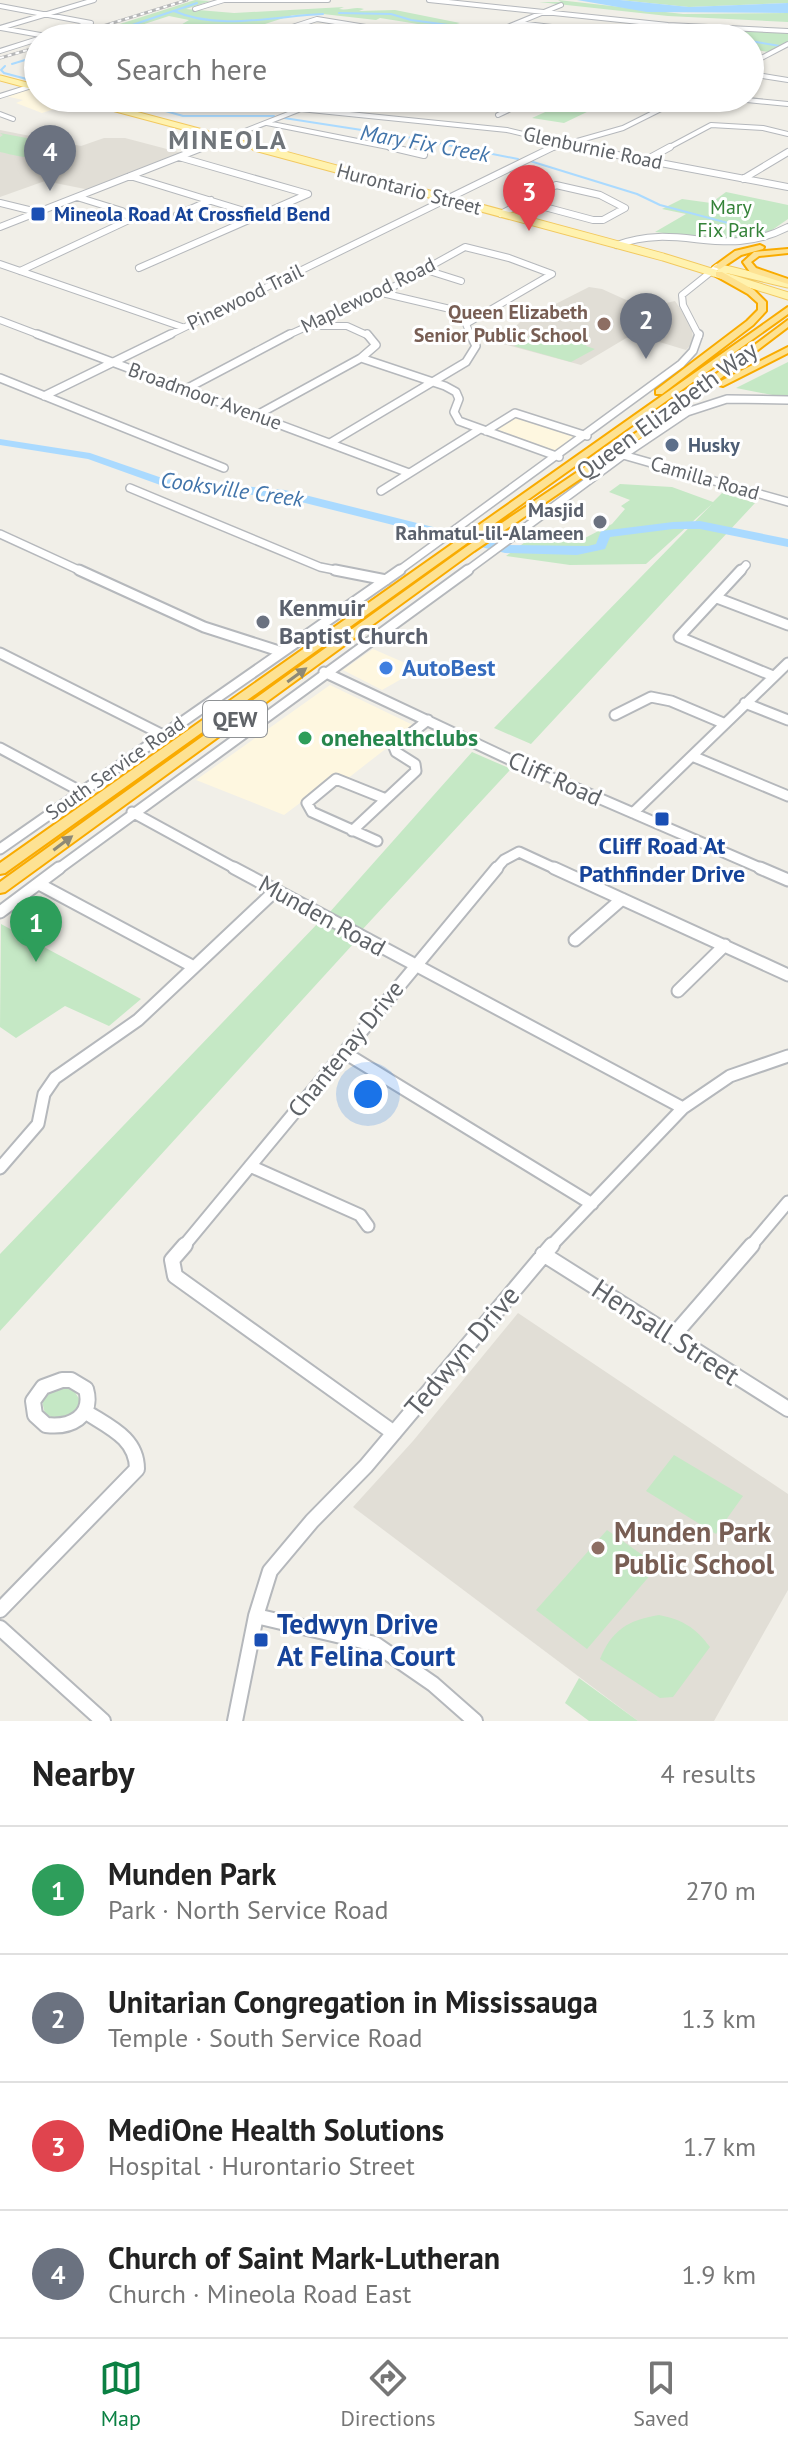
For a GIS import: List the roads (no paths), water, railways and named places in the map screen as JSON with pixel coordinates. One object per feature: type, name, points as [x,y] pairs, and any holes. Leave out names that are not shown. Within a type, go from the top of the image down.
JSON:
[{"type":"highway","points":[[583,454],[594,442],[762,311],[762,302],[756,296],[715,271],[738,253],[788,245]]},
{"type":"highway","points":[[788,251],[757,254],[747,262],[753,270],[788,283]]},
{"type":"highway","name":"Queen Elizabeth Way","points":[[0,870],[788,310]]},
{"type":"highway","name":"Queen Elizabeth Way","points":[[0,889],[470,549],[655,424],[788,323]]},
{"type":"highway","points":[[655,424],[745,369],[788,350]]},
{"type":"main road","points":[[0,78],[24,81]]},
{"type":"main road","name":"Hurontario Street","points":[[126,112],[715,271],[788,296]]},
{"type":"main road","name":"Hurontario Street","points":[[715,271],[788,283]]},
{"type":"street","points":[[0,28],[94,0]]},
{"type":"street","points":[[195,9],[222,0],[328,0]]},
{"type":"street","points":[[429,0],[672,24]]},
{"type":"street","points":[[0,6],[11,2]]},
{"type":"street","points":[[518,23],[561,5]]},
{"type":"street","points":[[0,6],[91,23],[88,24]]},
{"type":"street","points":[[302,24],[317,19],[348,24]]},
{"type":"street","points":[[518,23],[526,24]]},
{"type":"street","points":[[0,28],[24,34]]},
{"type":"street","points":[[764,30],[788,31]]},
{"type":"street","points":[[0,51],[24,44]]},
{"type":"street","points":[[764,57],[788,44]]},
{"type":"street","points":[[764,76],[788,80]]},
{"type":"street","points":[[0,96],[24,87]]},
{"type":"street","points":[[764,102],[788,104]]},
{"type":"street","points":[[0,227],[292,112]]},
{"type":"street","name":"Glenburnie Road","points":[[330,112],[507,130],[559,144],[788,187]]},
{"type":"street","points":[[498,115],[504,112]]},
{"type":"street","name":"Pinewood Trail","points":[[44,396],[559,144],[623,128],[655,112]]},
{"type":"street","points":[[0,114],[13,119]]},
{"type":"street","points":[[265,123],[334,134],[424,155]]},
{"type":"street","points":[[646,160],[711,125],[763,128],[788,134]]},
{"type":"street","points":[[743,179],[788,152]]},
{"type":"street","points":[[139,268],[308,194],[179,157]]},
{"type":"street","points":[[130,176],[257,215]]},
{"type":"street","points":[[501,214],[552,186],[600,195],[625,208],[603,220],[593,220],[526,202]]},
{"type":"street","points":[[20,271],[131,219],[122,211],[77,197]]},
{"type":"street","points":[[177,215],[211,200]]},
{"type":"street","points":[[0,203],[37,212]]},
{"type":"street","points":[[617,245],[635,236],[652,234],[709,244],[749,243],[768,239],[788,227]]},
{"type":"street","name":"Maplewood Road","points":[[186,389],[305,326],[382,293],[457,250],[476,247],[552,274],[480,316]]},
{"type":"street","points":[[0,264],[182,327]]},
{"type":"street","points":[[423,269],[461,281]]},
{"type":"street","name":"South Service Road","points":[[0,849],[456,531],[587,436],[694,352],[699,340],[697,326],[681,297],[685,290],[715,271]]},
{"type":"street","points":[[382,293],[480,316]]},
{"type":"street","points":[[330,443],[435,382],[472,356],[476,346],[466,324],[480,316]]},
{"type":"street","name":"Broadmoor Avenue","points":[[0,320],[409,473]]},
{"type":"street","points":[[257,415],[361,358],[376,345],[371,336],[362,330],[305,326]]},
{"type":"street","points":[[361,358],[456,392],[459,399],[454,412],[459,421],[559,457]]},
{"type":"street","points":[[0,378],[224,468]]},
{"type":"street","points":[[0,912],[324,672],[623,455],[697,406],[738,398],[788,400]]},
{"type":"street","points":[[381,491],[515,413],[587,436]]},
{"type":"street","name":"Camilla Road","points":[[623,455],[788,502]]},
{"type":"street","points":[[130,488],[320,567],[386,580]]},
{"type":"street","points":[[0,534],[204,627],[282,652]]},
{"type":"street","points":[[746,565],[679,637],[773,676]]},
{"type":"street","points":[[717,598],[788,625]]},
{"type":"street","points":[[0,653],[163,735]]},
{"type":"street","points":[[633,813],[788,663]]},
{"type":"street","name":"Cliff Road","points":[[324,672],[788,880]]},
{"type":"street","points":[[615,715],[628,711],[641,699],[656,697],[723,723]]},
{"type":"street","points":[[745,703],[788,720]]},
{"type":"street","points":[[352,831],[417,769],[415,764],[395,751],[395,745],[428,720]]},
{"type":"street","points":[[0,748],[82,792]]},
{"type":"street","points":[[692,756],[788,796]]},
{"type":"street","points":[[377,841],[312,812],[307,805],[336,779],[386,799]]},
{"type":"street","name":"Munden Road","points":[[132,812],[413,966],[683,1108]]},
{"type":"street","name":"Chantenay Drive","points":[[394,1433],[175,1276],[172,1260],[504,860],[515,853],[532,856],[788,975]]},
{"type":"street","points":[[39,884],[194,967]]},
{"type":"street","points":[[0,1168],[38,1124],[44,1094],[55,1078],[138,1020],[276,890]]},
{"type":"street","points":[[575,940],[622,899]]},
{"type":"street","points":[[678,991],[725,945]]},
{"type":"street","points":[[345,1053],[592,1204]]},
{"type":"street","name":"Tedwyn Drive","points":[[235,1721],[256,1616],[270,1571],[394,1433],[543,1254],[683,1108],[730,1076],[788,1056]]},
{"type":"street","points":[[250,1166],[360,1215],[368,1226]]},
{"type":"street","points":[[673,1336],[788,1202]]},
{"type":"street","name":"Hensall Street","points":[[543,1254],[788,1409]]},
{"type":"street","points":[[0,1610],[137,1469],[138,1457],[133,1444],[86,1412]]},
{"type":"street","points":[[256,1616],[375,1644],[433,1684],[475,1721]]},
{"type":"street","points":[[0,1628],[103,1721]]},
{"type":"water","points":[[577,0],[620,0],[689,7],[788,3],[788,13],[647,12]]},
{"type":"waterway","name":"Mary Fix Creek","points":[[135,24],[197,3]]},
{"type":"waterway","points":[[174,11],[191,17],[228,21],[323,14]]},
{"type":"waterway","points":[[339,13],[391,14],[441,24]]},
{"type":"waterway","points":[[764,43],[780,46]]},
{"type":"waterway","name":"Mary Fix Creek","points":[[12,64],[24,60]]},
{"type":"waterway","name":"Mary Fix Creek","points":[[5,66],[1,70],[4,73],[24,78]]},
{"type":"waterway","name":"Mary Fix Creek","points":[[169,112],[183,116],[274,116]]},
{"type":"waterway","name":"Mary Fix Creek","points":[[284,118],[407,137],[518,159]]},
{"type":"waterway","name":"Mary Fix Creek","points":[[530,161],[637,194],[660,205],[766,233]]},
{"type":"waterway","name":"Cooksville Creek","points":[[0,442],[90,456],[163,482],[285,494],[505,549],[577,551],[601,546],[605,534],[687,525],[713,527],[788,543]]},
{"type":"railway","points":[[109,24],[187,0]]},
{"type":"railway","points":[[0,58],[24,51]]},
{"type":"place","name":"Church of Saint Mark-Lutheran","points":[[50,191]]},
{"type":"place","name":"Mineola Road At Crossfield Bend","points":[[38,214]]},
{"type":"place","name":"MediOne Health Solutions","points":[[529,231]]},
{"type":"place","name":"Queen Elizabeth Senior Public School","points":[[604,324]]},
{"type":"place","name":"Unitarian Congregation in Mississauga","points":[[646,359]]},
{"type":"place","name":"Husky","points":[[672,445]]},
{"type":"place","name":"Masjid Rahmatul-lil-Alameen","points":[[600,522]]},
{"type":"place","name":"Kenmuir Baptist Church","points":[[263,622]]},
{"type":"place","name":"AutoBest","points":[[386,668]]},
{"type":"place","name":"onehealthclubs","points":[[305,738]]},
{"type":"place","name":"Cliff Road At Pathfinder Drive","points":[[662,819]]},
{"type":"place","name":"Munden Park","points":[[36,962]]},
{"type":"place","name":"Munden Park Public School","points":[[598,1548]]},
{"type":"place","name":"Tedwyn Drive At Felina Court","points":[[261,1640]]},
{"type":"district","name":"MINEOLA","points":[[228,140]]},
{"type":"park label","name":"Mary Fix Park","points":[[731,218]]}]
